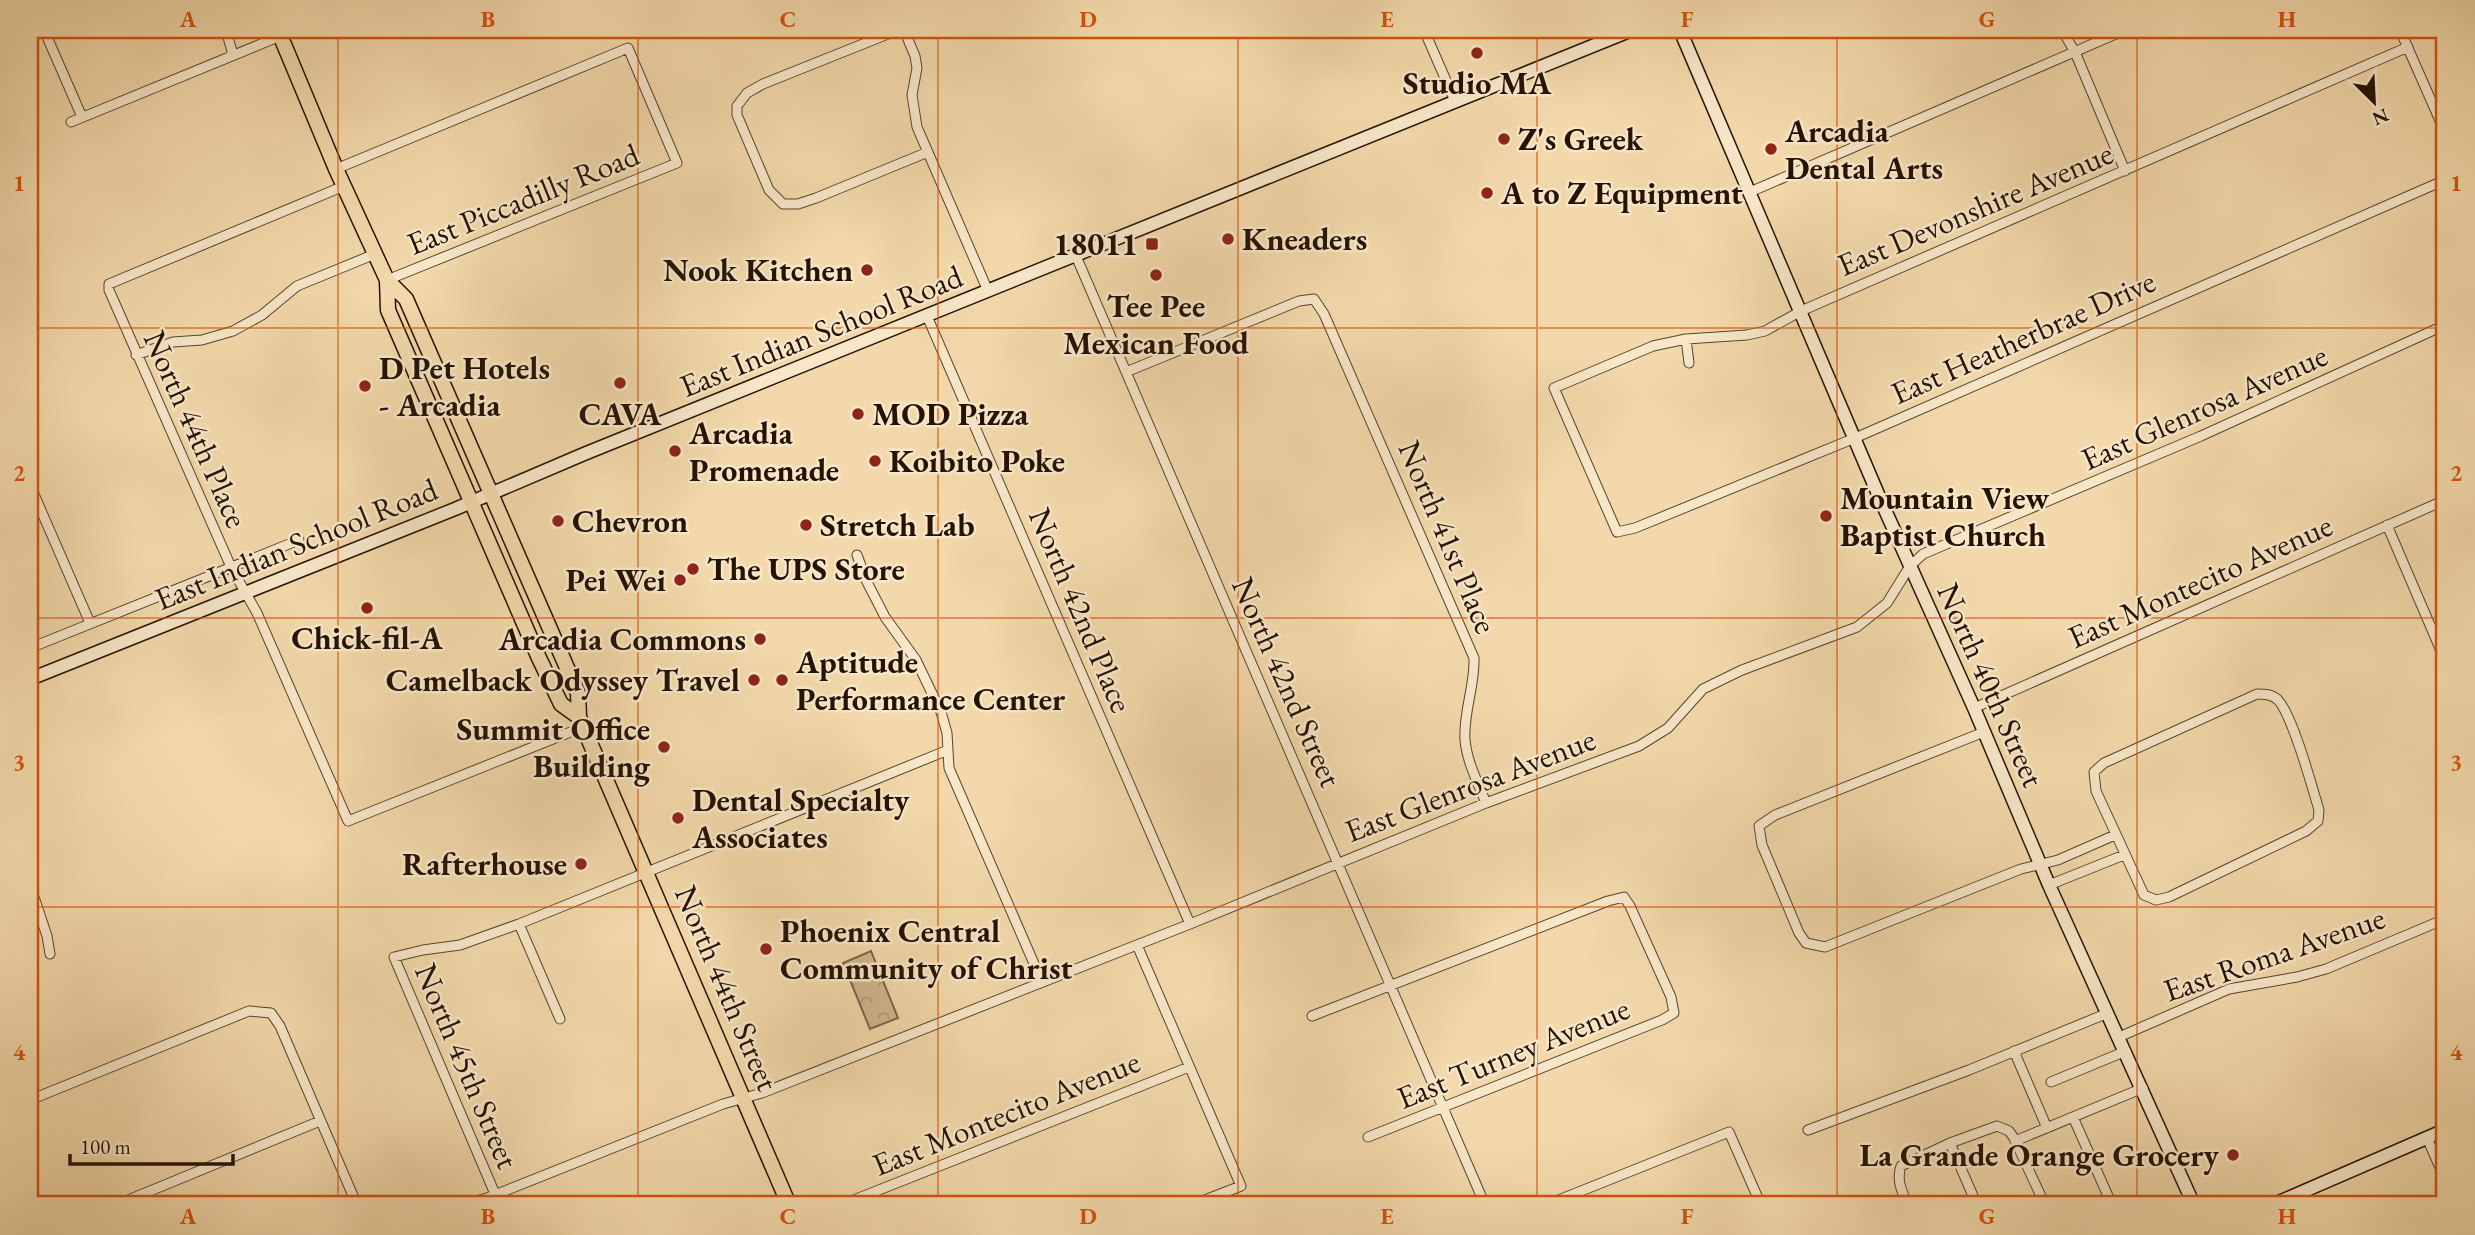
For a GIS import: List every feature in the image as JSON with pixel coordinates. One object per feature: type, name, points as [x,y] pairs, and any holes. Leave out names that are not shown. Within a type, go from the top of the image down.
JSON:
[{"type":"main road","name":"East Indian School Road","points":[[30,679],[1632,30]]},
{"type":"main road","name":"North 40th Street","points":[[1680,30],[2049,885],[2194,1205]]},
{"type":"main road","name":"North 44th Street","points":[[279,33],[336,169],[387,280],[405,299],[578,693],[581,722],[789,1205]]},
{"type":"main road","name":"North 44th Street","points":[[387,280],[388,310],[470,502],[561,704],[581,722]]},
{"type":"main road","points":[[2272,1205],[2445,1130]]},
{"type":"street","points":[[44,30],[82,117]]},
{"type":"street","points":[[226,30],[233,55]]},
{"type":"street","points":[[71,122],[233,55],[279,33],[295,30]]},
{"type":"street","points":[[898,30],[747,93],[737,106],[740,124],[769,190],[783,204],[798,204],[816,198],[928,152]]},
{"type":"street","points":[[904,30],[917,68],[912,95],[913,114],[988,292]]},
{"type":"street","points":[[1424,30],[1455,101]]},
{"type":"street","points":[[2062,30],[2075,52],[2124,172]]},
{"type":"street","points":[[1750,192],[2125,30]]},
{"type":"street","points":[[2400,30],[2445,132]]},
{"type":"street","name":"East Devonshire Avenue","points":[[1617,531],[1555,388],[1653,346],[1686,339],[1747,335],[1765,331],[1801,311],[2408,47]]},
{"type":"street","name":"East Piccadilly Road","points":[[336,169],[628,48],[677,163],[387,280]]},
{"type":"street","name":"East Heatherbrae Drive","points":[[1617,531],[1635,528],[1854,438],[2445,180]]},
{"type":"street","name":"North 44th Place","points":[[344,186],[109,284],[109,290],[136,355],[230,568],[257,614],[348,821],[581,722]]},
{"type":"street","name":"East Piccadilly Road","points":[[136,355],[173,342],[202,340],[233,331],[262,315],[297,286],[375,254]]},
{"type":"street","name":"North 42nd Street","points":[[1076,256],[1485,1205]]},
{"type":"street","name":"North 41st Place","points":[[1126,372],[1299,301],[1314,299],[1330,327],[1474,658],[1475,676],[1465,738],[1468,757],[1486,803]]},
{"type":"street","name":"North 42nd Place","points":[[927,316],[1190,924]]},
{"type":"street","name":"East Glenrosa Avenue","points":[[461,1205],[723,1104],[762,1093],[1190,924],[1486,803],[1639,746],[1668,728],[1703,689],[1742,670],[1857,627],[1887,603],[1910,566],[1923,554],[2200,436],[2445,326]]},
{"type":"street","points":[[1686,339],[1689,363]]},
{"type":"street","points":[[30,485],[90,623]]},
{"type":"street","name":"East Montecito Avenue","points":[[1974,708],[2445,500]]},
{"type":"street","points":[[2387,525],[2445,660]]},
{"type":"street","name":"East Indian School Road","points":[[30,648],[299,540]]},
{"type":"street","points":[[857,555],[885,617],[916,660],[936,701],[947,733],[948,768],[1042,982]]},
{"type":"street","points":[[2257,694],[2269,695],[2278,701],[2300,748],[2316,799],[2320,815],[2316,823],[2306,831],[2252,858],[2161,900],[2144,895],[2115,835],[2094,785],[2094,772],[2100,765],[2257,694]]},
{"type":"street","points":[[1984,732],[1775,815],[1759,826],[1762,845],[1799,933],[1806,943],[1825,947],[2021,869],[2058,860],[2115,835]]},
{"type":"street","points":[[560,1018],[519,924],[948,750]]},
{"type":"street","points":[[2073,854],[2081,872]]},
{"type":"street","points":[[2049,885],[2124,855]]},
{"type":"street","points":[[30,871],[33,894],[50,954]]},
{"type":"street","name":"East Turney Avenue","points":[[1368,1137],[1674,1013],[1671,997],[1624,897],[1391,986]]},
{"type":"street","name":"East Roma Avenue","points":[[2119,1037],[2229,989],[2326,969],[2445,919]]},
{"type":"street","name":"North 45th Street","points":[[495,1194],[394,957],[423,950],[460,946],[519,924]]},
{"type":"street","points":[[1137,945],[1241,1186],[1192,1205]]},
{"type":"street","points":[[1312,1016],[1391,986]]},
{"type":"street","points":[[30,1100],[249,1011],[271,1013],[357,1205]]},
{"type":"street","points":[[1808,1130],[2014,1052],[2108,1013]]},
{"type":"street","points":[[2051,1082],[2126,1051]]},
{"type":"street","points":[[2014,1052],[2047,1128]]},
{"type":"street","name":"East Montecito Avenue","points":[[841,1205],[1189,1067]]},
{"type":"street","points":[[2015,1141],[2143,1088]]},
{"type":"street","points":[[2073,1117],[2112,1205]]},
{"type":"street","points":[[116,1205],[320,1121]]},
{"type":"street","points":[[1908,1205],[1898,1175],[1901,1166],[1950,1143],[1997,1126],[2009,1131],[2045,1205]]},
{"type":"street","points":[[1546,1205],[1729,1132],[1761,1205]]},
{"type":"street","points":[[2427,1138],[2445,1179]]},
{"type":"street","points":[[1950,1143],[1977,1205]]},
{"type":"green space","points":[[871,951],[898,1018],[870,1029],[843,963]]},
{"type":"place","name":"Studio MA","points":[[1477,53]]},
{"type":"place","name":"Z's Greek","points":[[1504,139]]},
{"type":"place","name":"Arcadia Dental Arts","points":[[1771,149]]},
{"type":"place","name":"A to Z Equipment","points":[[1487,193]]},
{"type":"place","name":"Kneaders","points":[[1228,239]]},
{"type":"place","name":"18011","points":[[1152,244]]},
{"type":"place","name":"Nook Kitchen","points":[[867,270]]},
{"type":"place","name":"Tee Pee Mexican Food","points":[[1156,275]]},
{"type":"place","name":"CAVA","points":[[620,383]]},
{"type":"place","name":"D Pet Hotels - Arcadia","points":[[365,386]]},
{"type":"place","name":"MOD Pizza","points":[[858,414]]},
{"type":"place","name":"Arcadia Promenade","points":[[675,451]]},
{"type":"place","name":"Koibito Poke","points":[[875,461]]},
{"type":"place","name":"Mountain View Baptist Church","points":[[1826,516]]},
{"type":"place","name":"Chevron","points":[[558,521]]},
{"type":"place","name":"Stretch Lab","points":[[806,525]]},
{"type":"place","name":"The UPS Store","points":[[693,569]]},
{"type":"place","name":"Pei Wei","points":[[680,580]]},
{"type":"place","name":"Chick-fil-A","points":[[367,608]]},
{"type":"place","name":"Arcadia Commons","points":[[760,639]]},
{"type":"place","name":"Camelback Odyssey Travel","points":[[754,680]]},
{"type":"place","name":"Aptitude Performance Center","points":[[782,680]]},
{"type":"place","name":"Summit Office Building","points":[[664,747]]},
{"type":"place","name":"Dental Specialty Associates","points":[[678,818]]},
{"type":"place","name":"Rafterhouse","points":[[581,864]]},
{"type":"place","name":"Phoenix Central Community of Christ","points":[[766,949]]},
{"type":"place","name":"La Grande Orange Grocery","points":[[2233,1155]]}]
